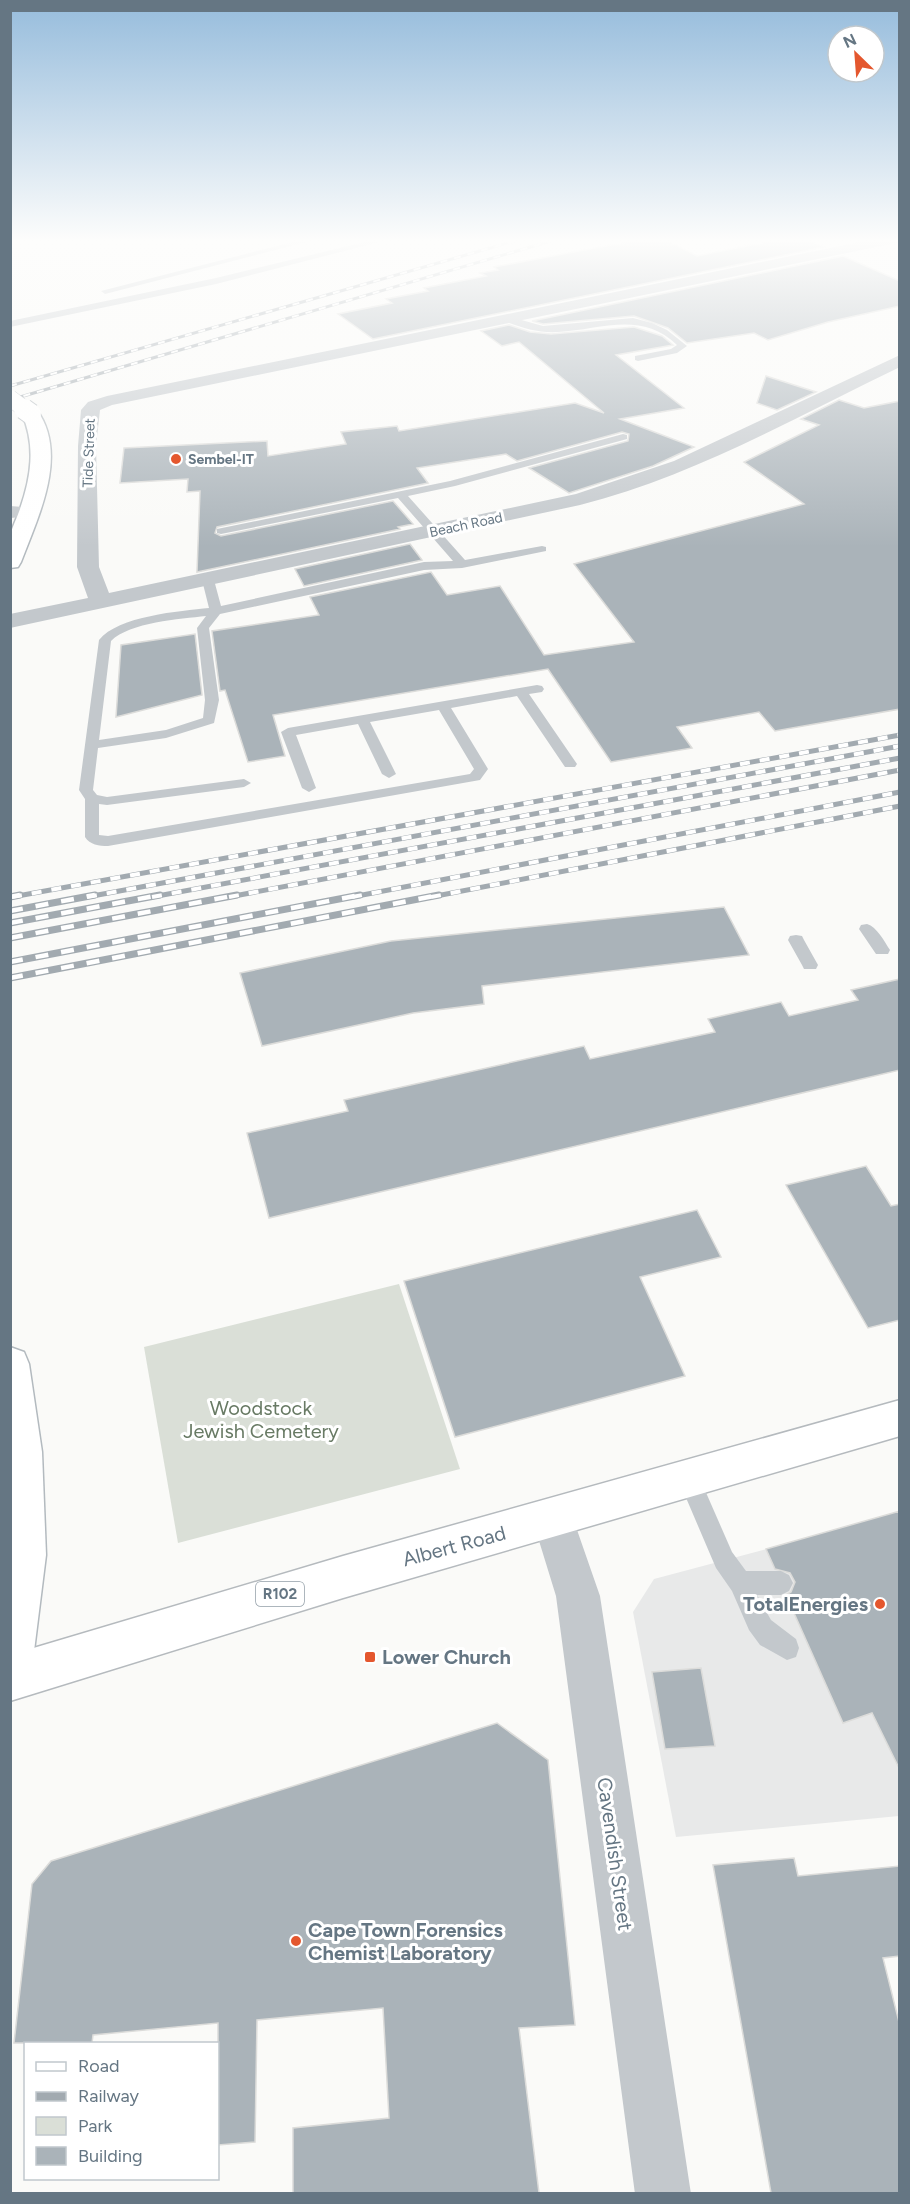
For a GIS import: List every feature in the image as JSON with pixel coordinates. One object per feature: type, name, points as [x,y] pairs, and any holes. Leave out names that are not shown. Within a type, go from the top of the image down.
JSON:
[{"type":"main road","points":[[10,398],[31,414],[39,428],[40,462],[37,489],[20,512],[10,562]]},
{"type":"main road","points":[[10,1364],[21,1452],[25,1555],[10,1659]]},
{"type":"main road","name":"Albert Road","points":[[10,1678],[297,1589],[900,1418]]},
{"type":"street","name":"Tide Street","points":[[101,602],[88,567],[87,446],[90,410],[94,406],[107,401],[400,341]]},
{"type":"street","name":"Beach Road","points":[[10,621],[580,499],[681,465],[900,360]]},
{"type":"street","name":"Cavendish Street","points":[[553,1518],[578,1596],[663,2193]]},
{"type":"lane","points":[[638,358],[674,351],[682,346],[679,341]]},
{"type":"lane","points":[[221,531],[452,484],[623,437]]},
{"type":"lane","points":[[401,495],[462,564]]},
{"type":"lane","points":[[443,705],[481,769],[475,777],[108,841],[99,841],[92,837],[92,799],[86,790],[105,640],[111,634],[144,622],[171,616],[216,611],[424,566],[462,564],[542,549]]},
{"type":"lane","points":[[208,580],[216,611]]},
{"type":"lane","points":[[91,745],[139,738],[197,725],[208,720],[212,700],[203,628],[216,611]]},
{"type":"lane","points":[[309,788],[288,732],[537,689]]},
{"type":"lane","points":[[521,692],[570,764]]},
{"type":"lane","points":[[362,720],[388,774]]},
{"type":"lane","points":[[92,799],[107,801],[244,783]]},
{"type":"lane","points":[[867,929],[882,950]]},
{"type":"lane","points":[[796,940],[810,964]]},
{"type":"lane","points":[[689,1479],[724,1560],[740,1583],[760,1629],[772,1641],[787,1648]]},
{"type":"lane","points":[[740,1583],[771,1585],[781,1583]]},
{"type":"shaded area","points":[[899,1514],[899,1816],[676,1837],[633,1612],[654,1579]]},
{"type":"green space","name":"Woodstock Jewish Cemetery","points":[[399,1284],[460,1469],[178,1543],[144,1347]]},
{"type":"building","points":[[495,341],[668,341],[673,345],[616,355],[684,408],[620,419],[694,447],[653,466],[569,493],[529,468],[628,441],[629,434],[622,432],[517,461],[506,454],[417,468],[428,483],[217,527],[215,533],[221,536],[393,501],[413,524],[398,527],[400,529],[197,572],[200,491],[187,492],[188,479],[120,483],[124,448],[267,441],[268,456],[346,444],[341,432],[397,426],[399,431],[575,403],[604,413],[519,342],[502,346]]},
{"type":"building","points":[[766,376],[816,392],[777,410],[757,403]]},
{"type":"building","points":[[839,400],[864,408],[900,401],[900,709],[775,731],[759,712],[677,727],[692,748],[611,762],[548,669],[273,715],[285,756],[248,762],[225,690],[220,691],[212,631],[319,615],[310,597],[431,572],[447,595],[500,586],[544,655],[634,642],[574,564],[804,504],[744,462],[819,425],[801,419]]},
{"type":"building","points":[[410,544],[422,560],[304,586],[295,569]]},
{"type":"building","points":[[195,634],[202,695],[116,717],[121,645]]},
{"type":"building","points":[[724,907],[749,955],[482,986],[484,1004],[413,1013],[262,1046],[240,973],[391,941]]},
{"type":"building","points":[[900,979],[900,1070],[269,1218],[247,1133],[348,1111],[344,1100],[584,1046],[590,1059],[715,1032],[708,1019],[781,1002],[789,1016],[858,1000],[851,990]]},
{"type":"building","points":[[866,1166],[891,1206],[900,1204],[900,1320],[868,1328],[786,1185]]},
{"type":"building","points":[[697,1210],[721,1257],[640,1277],[685,1376],[455,1437],[404,1281]]},
{"type":"building","points":[[900,1511],[900,1770],[872,1713],[843,1723],[786,1595],[791,1592],[795,1582],[790,1573],[775,1569],[766,1549]]},
{"type":"building","points":[[701,1668],[715,1746],[665,1749],[652,1672]]},
{"type":"building","name":"Cape Town Forensics Chemist Laboratory","points":[[497,1723],[548,1760],[575,2025],[519,2028],[539,2193],[293,2193],[293,2128],[389,2118],[383,2008],[257,2020],[255,2142],[219,2145],[218,2023],[93,2035],[92,2042],[14,2043],[32,1884],[51,1861]]},
{"type":"building","points":[[794,1858],[798,1876],[900,1866],[900,1956],[883,1958],[900,2026],[900,2193],[771,2193],[713,1865]]},
{"type":"railway","points":[[10,386],[167,341]]},
{"type":"railway","points":[[10,400],[211,341]]},
{"type":"railway","points":[[12,897],[900,735]]},
{"type":"railway","points":[[87,897],[900,746]]},
{"type":"railway","points":[[152,897],[900,758]]},
{"type":"railway","points":[[229,897],[900,770]]},
{"type":"railway","points":[[352,897],[900,792]]},
{"type":"railway","points":[[431,897],[900,806]]},
{"type":"railway","points":[[10,897],[20,895]]},
{"type":"railway","points":[[10,911],[95,895]]},
{"type":"railway","points":[[10,923],[160,895]]},
{"type":"railway","points":[[10,938],[237,895]]},
{"type":"railway","points":[[10,962],[360,895]]},
{"type":"railway","points":[[10,978],[439,895]]},
{"type":"place","name":"Sembel-IT","points":[[176,459]]},
{"type":"place","name":"TotalEnergies","points":[[880,1604]]},
{"type":"place","name":"Lower Church","points":[[370,1657]]},
{"type":"place","name":"Cape Town Forensics Chemist Laboratory","points":[[296,1941]]}]
